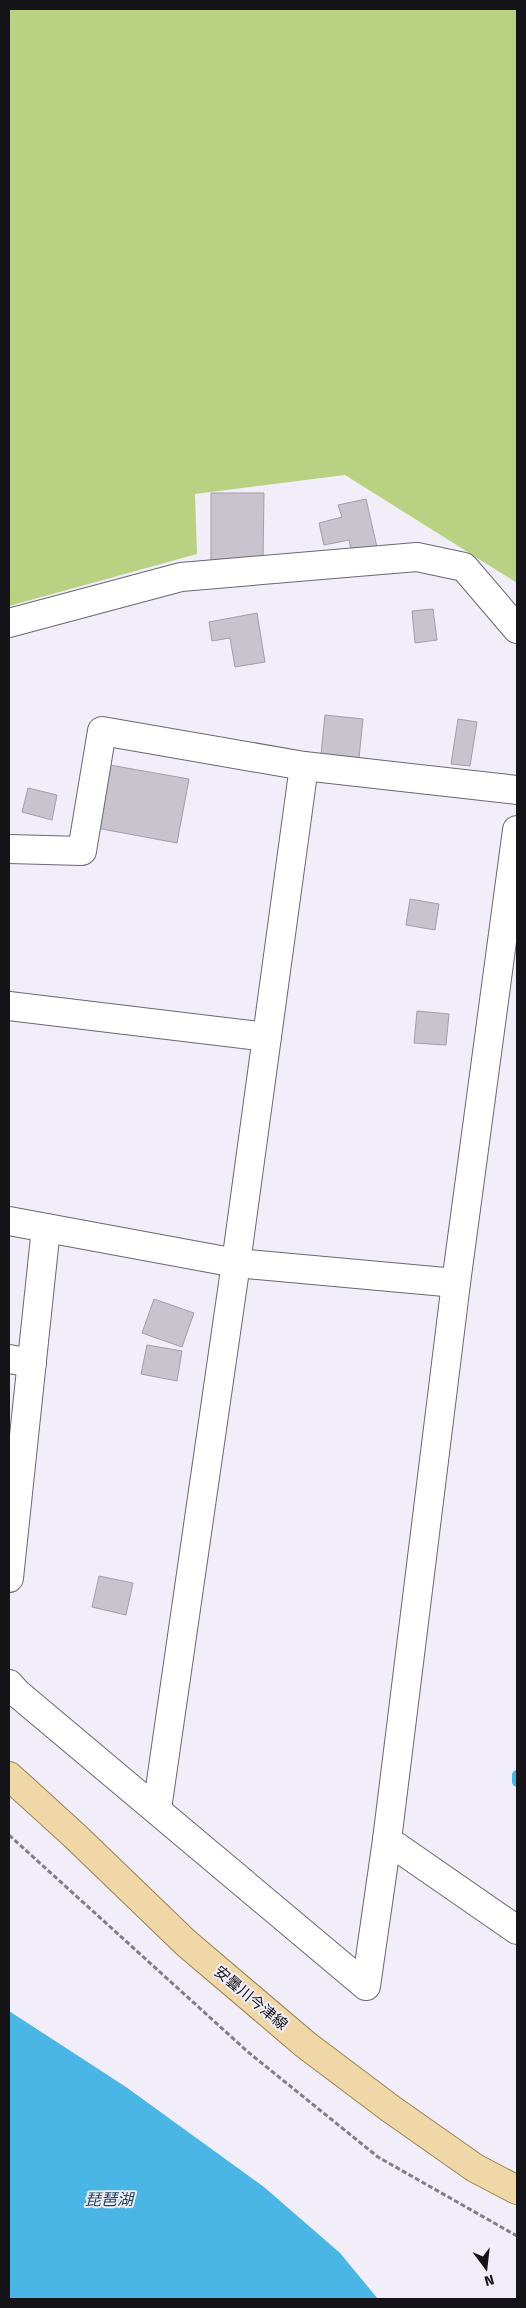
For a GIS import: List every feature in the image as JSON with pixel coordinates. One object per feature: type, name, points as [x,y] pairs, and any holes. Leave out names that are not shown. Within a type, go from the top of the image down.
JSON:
[{"type":"main road","name":"安曇川今津線","points":[[9,1776],[75,1836],[186,1943],[306,2045],[391,2109],[475,2168],[517,2190]]},
{"type":"street","points":[[9,623],[181,577],[417,557],[464,567],[517,629]]},
{"type":"street","points":[[9,849],[82,851],[102,731],[304,766],[517,790]]},
{"type":"street","points":[[157,1809],[236,1263],[304,766]]},
{"type":"street","points":[[9,1684],[17,1693],[366,1986],[387,1840],[456,1284],[517,830]]},
{"type":"street","points":[[9,1006],[267,1036]]},
{"type":"street","points":[[9,1221],[236,1263],[456,1284]]},
{"type":"street","points":[[9,1578],[20,1361],[46,1228]]},
{"type":"street","points":[[387,1840],[517,1930]]},
{"type":"path","points":[[9,1835],[248,2052],[378,2157],[517,2236]]},
{"type":"green space","points":[[9,9],[517,9],[517,583],[345,475],[195,494],[197,554],[9,606]]},
{"type":"water","name":"琵琶湖","points":[[9,2011],[126,2087],[264,2187],[340,2253],[378,2299],[9,2299]]},
{"type":"building","points":[[211,493],[264,493],[263,561],[211,561]]},
{"type":"building","points":[[366,499],[377,547],[352,553],[349,540],[324,545],[319,523],[342,517],[338,505]]},
{"type":"building","points":[[433,609],[437,640],[415,643],[412,611]]},
{"type":"building","points":[[257,613],[265,662],[235,667],[230,638],[212,641],[209,622]]},
{"type":"building","points":[[325,715],[363,719],[359,758],[321,754]]},
{"type":"building","points":[[458,719],[477,722],[470,766],[451,764]]},
{"type":"building","points":[[104,764],[189,779],[177,843],[91,827]]},
{"type":"building","points":[[28,788],[57,795],[52,820],[22,812]]},
{"type":"building","points":[[410,899],[439,904],[435,930],[406,925]]},
{"type":"building","points":[[417,1011],[449,1014],[446,1045],[414,1043]]},
{"type":"building","points":[[154,1299],[194,1313],[182,1347],[142,1333]]},
{"type":"building","points":[[147,1345],[182,1351],[177,1381],[141,1374]]},
{"type":"building","points":[[99,1576],[133,1583],[126,1615],[92,1607]]},
{"type":"waterway","points":[[517,1775],[517,1782]]}]
